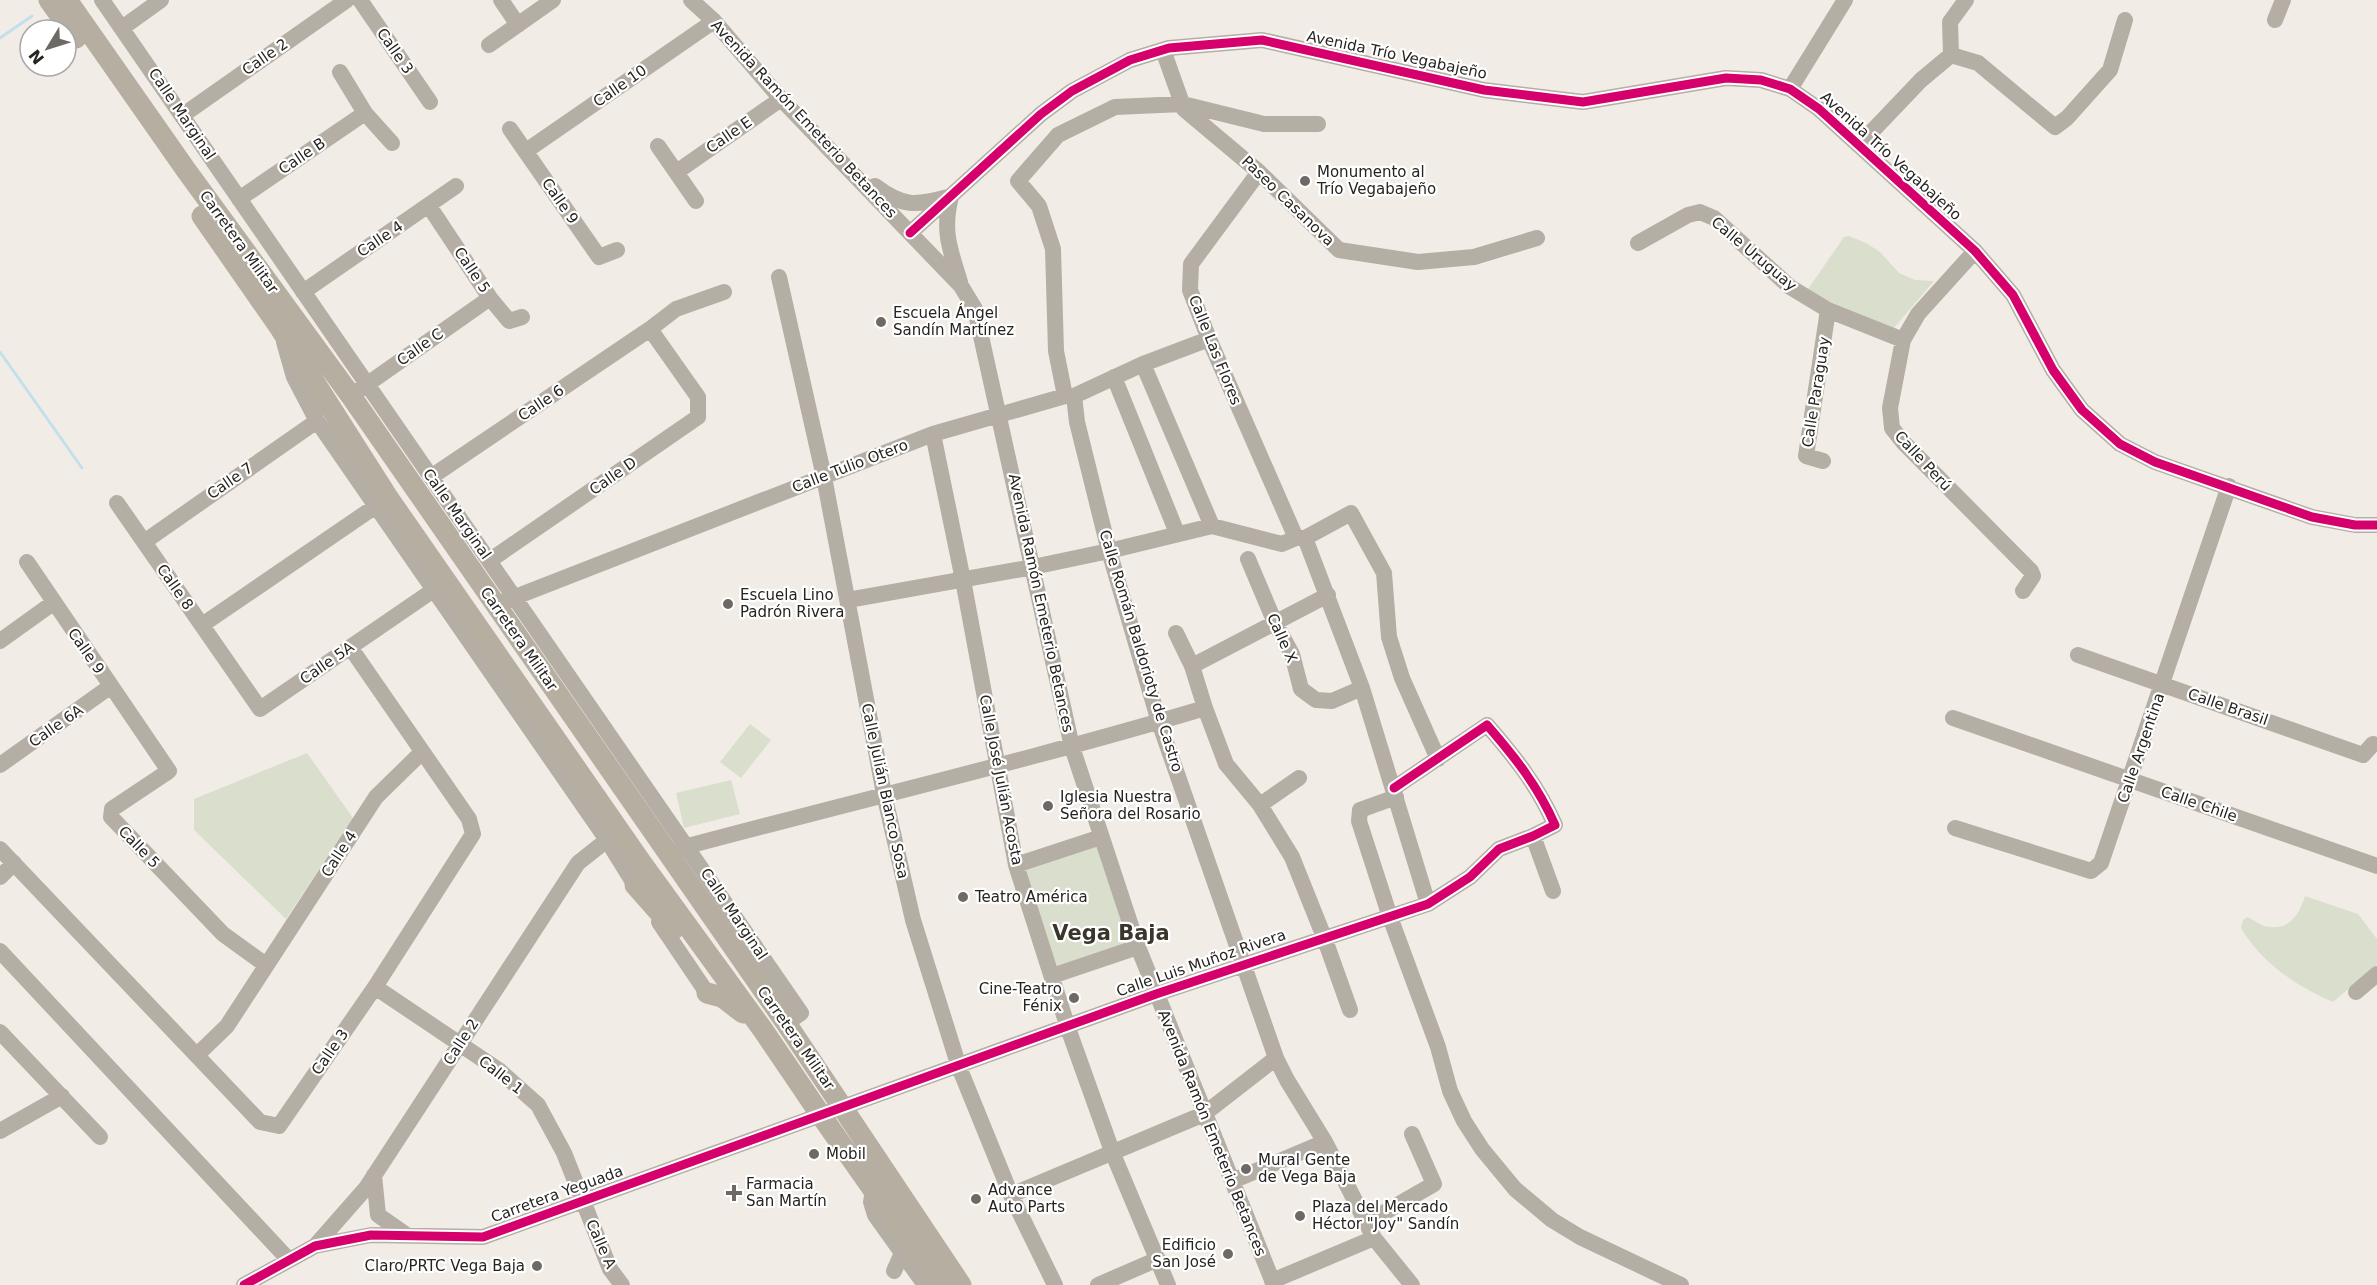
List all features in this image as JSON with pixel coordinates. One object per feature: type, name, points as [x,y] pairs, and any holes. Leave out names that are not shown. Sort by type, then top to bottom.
[{"type":"main road","name":"Carretera Militar","points":[[49,0],[280,328],[381,501],[570,757],[641,862],[764,1030],[940,1285]]},
{"type":"main road","name":"Carretera Militar","points":[[67,0],[186,170],[359,390],[679,852],[786,1023],[961,1285]]},
{"type":"main road","points":[[381,501],[410,509],[473,598],[505,602]]},
{"type":"main road","points":[[505,602],[493,615],[495,633],[569,738],[570,757]]},
{"type":"main road","points":[[635,885],[699,957],[714,962]]},
{"type":"main road","points":[[707,993],[722,997],[764,1030]]},
{"type":"street","name":"Calle Marginal","points":[[102,0],[303,292],[359,390],[431,477],[489,561],[505,602]]},
{"type":"street","points":[[123,28],[162,0]]},
{"type":"street","name":"Calle 2","points":[[183,115],[346,0]]},
{"type":"street","name":"Calle 3","points":[[360,0],[430,102]]},
{"type":"street","points":[[501,0],[518,25]]},
{"type":"street","points":[[489,45],[553,0]]},
{"type":"street","name":"Avenida Ramón Emeterio Betances","points":[[691,0],[714,21],[781,99],[962,286],[975,309],[1072,747],[1138,947],[1273,1283]]},
{"type":"street","points":[[1790,90],[1845,0]]},
{"type":"street","points":[[1951,55],[1950,22],[1966,0]]},
{"type":"street","points":[[2275,20],[2283,0]]},
{"type":"street","points":[[1951,55],[1978,63],[2055,127],[2067,118],[2110,70],[2125,20]]},
{"type":"street","name":"Calle 10","points":[[526,151],[714,21]]},
{"type":"street","name":"Avenida Trío Vegabajeño","points":[[910,233],[1041,114],[1072,91],[1130,60],[1169,48],[1262,40],[1484,90],[1582,102],[1726,78],[1761,80],[1790,90],[1819,109],[1975,251],[2013,295],[2053,370],[2082,410],[2120,444],[2155,462],[2313,517],[2355,525],[2377,525]]},
{"type":"street","name":"Paseo Casanova","points":[[1163,50],[1184,109],[1259,172],[1339,250],[1418,262],[1474,257],[1537,238]]},
{"type":"street","points":[[1859,145],[1921,80],[1951,55]]},
{"type":"street","points":[[340,72],[365,113],[392,143]]},
{"type":"street","name":"Calle E","points":[[678,171],[781,99]]},
{"type":"street","points":[[1183,104],[1264,123],[1318,124]]},
{"type":"street","name":"Calle Román Baldorioty de Castro","points":[[1183,104],[1115,107],[1058,135],[1018,181],[1039,206],[1053,249],[1056,351],[1077,422],[1109,551],[1159,722],[1276,1058],[1325,1142],[1370,1231],[1412,1285]]},
{"type":"street","name":"Calle B","points":[[239,199],[365,113]]},
{"type":"street","name":"Calle 9","points":[[510,129],[599,257],[616,250]]},
{"type":"street","points":[[658,146],[678,171],[696,201]]},
{"type":"street","points":[[841,161],[891,198],[910,205],[925,204],[952,196]]},
{"type":"street","name":"Calle Las Flores","points":[[1259,172],[1191,264],[1190,290],[1209,339],[1328,595],[1362,688],[1428,904]]},
{"type":"street","name":"Calle 4","points":[[303,292],[456,186]]},
{"type":"street","points":[[952,196],[946,216],[946,229],[962,286]]},
{"type":"street","name":"Calle 5","points":[[429,206],[490,298],[509,321],[522,317]]},
{"type":"street","name":"Calle Uruguay","points":[[1638,243],[1688,215],[1700,212],[1714,218],[1790,286],[1828,310],[1903,340]]},
{"type":"street","name":"Calle Perú","points":[[1975,251],[1918,314],[1903,340],[1890,408],[1892,428],[2031,571],[2033,576],[2023,591]]},
{"type":"street","name":"Calle Julián Blanco Sosa","points":[[779,277],[824,477],[884,794],[913,920],[959,1067],[1011,1195],[1055,1285]]},
{"type":"street","name":"Calle 6","points":[[431,477],[676,309],[724,292]]},
{"type":"street","name":"Calle C","points":[[359,390],[490,298]]},
{"type":"street","name":"Calle Paraguay","points":[[1823,461],[1806,456],[1828,310]]},
{"type":"street","points":[[280,328],[294,377],[317,421],[381,501],[435,589],[607,840],[707,993]]},
{"type":"street","name":"Calle D","points":[[489,561],[698,417],[698,396],[650,329]]},
{"type":"street","name":"Calle Tulio Otero","points":[[505,602],[933,434],[1070,396],[1143,364],[1209,339]]},
{"type":"street","points":[[1143,364],[1212,526]]},
{"type":"street","points":[[1114,377],[1177,533]]},
{"type":"street","name":"Calle 7","points":[[144,542],[317,421]]},
{"type":"street","name":"Calle José Julián Acosta","points":[[933,434],[963,580],[1016,865],[1067,1026],[1113,1154],[1168,1285]]},
{"type":"street","name":"Calle Argentina","points":[[1955,828],[2091,871],[2101,863],[2229,486]]},
{"type":"street","points":[[201,625],[381,501]]},
{"type":"street","name":"Calle 8","points":[[117,503],[233,670]]},
{"type":"street","points":[[848,600],[1033,567],[1212,526],[1282,544],[1300,538],[1351,513],[1384,573],[1389,637],[1402,678],[1438,759],[1395,793],[1360,810],[1359,820],[1390,917],[1438,1047],[1450,1091],[1464,1121],[1488,1157],[1515,1189],[1552,1220],[1580,1237],[1681,1285]]},
{"type":"street","name":"Calle X","points":[[1248,559],[1275,623],[1292,654],[1301,689],[1316,700],[1332,701],[1362,688]]},
{"type":"street","name":"Calle 9","points":[[27,562],[137,724]]},
{"type":"street","name":"Calle 5A","points":[[233,670],[261,709],[435,589]]},
{"type":"street","points":[[1192,666],[1328,595]]},
{"type":"street","points":[[0,641],[53,603]]},
{"type":"street","points":[[1176,633],[1192,666],[1226,764],[1260,805],[1292,857],[1350,1010]]},
{"type":"street","name":"Calle 3","points":[[0,849],[260,1122],[279,1126],[375,987],[473,834],[470,819],[350,647]]},
{"type":"street","name":"Calle Brasil","points":[[2078,655],[2363,755],[2373,744]]},
{"type":"street","name":"Calle 6A","points":[[0,765],[111,686]]},
{"type":"street","points":[[679,852],[884,794],[999,767],[1205,708]]},
{"type":"street","name":"Calle Chile","points":[[1953,718],[2131,778],[2377,866]]},
{"type":"street","name":"Calle 5","points":[[137,724],[168,771],[112,808],[111,817],[223,934],[266,965]]},
{"type":"street","name":"Calle Luis Muñoz Rivera","points":[[843,1107],[1156,994],[1428,904],[1470,877],[1499,849],[1555,825],[1536,786],[1521,764],[1487,724],[1438,759]]},
{"type":"street","name":"Calle 4","points":[[197,1055],[226,1026],[376,797],[422,752]]},
{"type":"street","points":[[1260,805],[1299,778]]},
{"type":"street","points":[[1533,836],[1553,891]]},
{"type":"street","points":[[1016,865],[1101,837]]},
{"type":"street","name":"Calle 2","points":[[315,1246],[366,1188],[578,863],[607,840]]},
{"type":"street","points":[[0,877],[14,863]]},
{"type":"street","points":[[1052,976],[1138,947]]},
{"type":"street","points":[[0,951],[289,1260]]},
{"type":"street","points":[[2356,992],[2376,976]]},
{"type":"street","name":"Calle 1","points":[[375,987],[500,1071],[538,1105],[564,1153],[582,1201]]},
{"type":"street","points":[[0,1032],[100,1137]]},
{"type":"street","points":[[1011,1195],[1204,1114],[1276,1058]]},
{"type":"street","points":[[0,1131],[62,1096]]},
{"type":"street","name":"Carretera Yeguada","points":[[244,1285],[315,1246],[371,1235],[483,1237],[843,1107]]},
{"type":"street","points":[[1273,1283],[1370,1231],[1434,1184],[1412,1134]]},
{"type":"street","points":[[1232,1181],[1325,1142]]},
{"type":"street","points":[[374,1175],[378,1215],[408,1236]]},
{"type":"street","points":[[873,1190],[872,1202],[875,1215],[925,1285]]},
{"type":"street","name":"Calle A","points":[[582,1201],[610,1269],[622,1285]]},
{"type":"street","points":[[894,1270],[902,1253]]},
{"type":"street","points":[[1098,1285],[1158,1259]]},
{"type":"green space","points":[[1849,236],[1880,252],[1899,273],[1915,280],[1934,281],[1894,328],[1828,301],[1808,289],[1844,237]]},
{"type":"green space","points":[[750,724],[771,740],[741,778],[720,762]]},
{"type":"green space","points":[[307,753],[353,818],[286,919],[194,830],[194,799]]},
{"type":"green space","points":[[731,780],[740,814],[684,828],[676,793]]},
{"type":"green space","points":[[1101,840],[1134,945],[1056,970],[1022,865]]},
{"type":"green space","points":[[2305,896],[2358,914],[2377,939],[2377,965],[2333,1002],[2306,989],[2281,972],[2259,952],[2241,928],[2243,920],[2247,917],[2264,926],[2280,927],[2286,924],[2296,916]]},
{"type":"waterway","points":[[0,38],[32,16]]},
{"type":"waterway","points":[[0,352],[82,468]]},
{"type":"cycle path","points":[[910,233],[1041,114],[1072,91],[1130,60],[1169,48],[1262,40],[1484,90],[1583,102],[1726,78],[1761,80],[1790,89],[1819,109],[1975,251],[2013,295],[2053,370],[2082,410],[2120,444],[2155,462],[2312,517],[2355,525],[2377,525]]},
{"type":"cycle path","points":[[244,1285],[315,1246],[371,1235],[483,1237],[1156,994],[1428,904],[1470,877],[1499,849],[1555,825],[1525,772],[1487,725],[1394,788]]},
{"type":"place","name":"Monumento al Trío Vegabajeño","points":[[1305,181]]},
{"type":"place","name":"Escuela Ángel Sandín Martínez","points":[[881,322]]},
{"type":"place","name":"Escuela Lino Padrón Rivera","points":[[728,604]]},
{"type":"place","name":"Iglesia Nuestra Señora del Rosario","points":[[1048,806]]},
{"type":"place","name":"Teatro América","points":[[963,897]]},
{"type":"place","name":"Cine-Teatro Fénix","points":[[1074,998]]},
{"type":"place","name":"Mobil","points":[[814,1154]]},
{"type":"place","name":"Mural Gente de Vega Baja","points":[[1246,1169]]},
{"type":"place","name":"Farmacia San Martín","points":[[734,1193]]},
{"type":"place","name":"Advance Auto Parts","points":[[976,1199]]},
{"type":"place","name":"Plaza del Mercado Héctor \"Joy\" Sandín","points":[[1300,1216]]},
{"type":"place","name":"Edificio San José","points":[[1228,1254]]},
{"type":"place","name":"Claro/PRTC Vega Baja","points":[[537,1266]]},
{"type":"district","name":"Vega Baja","points":[[1111,933]]}]
